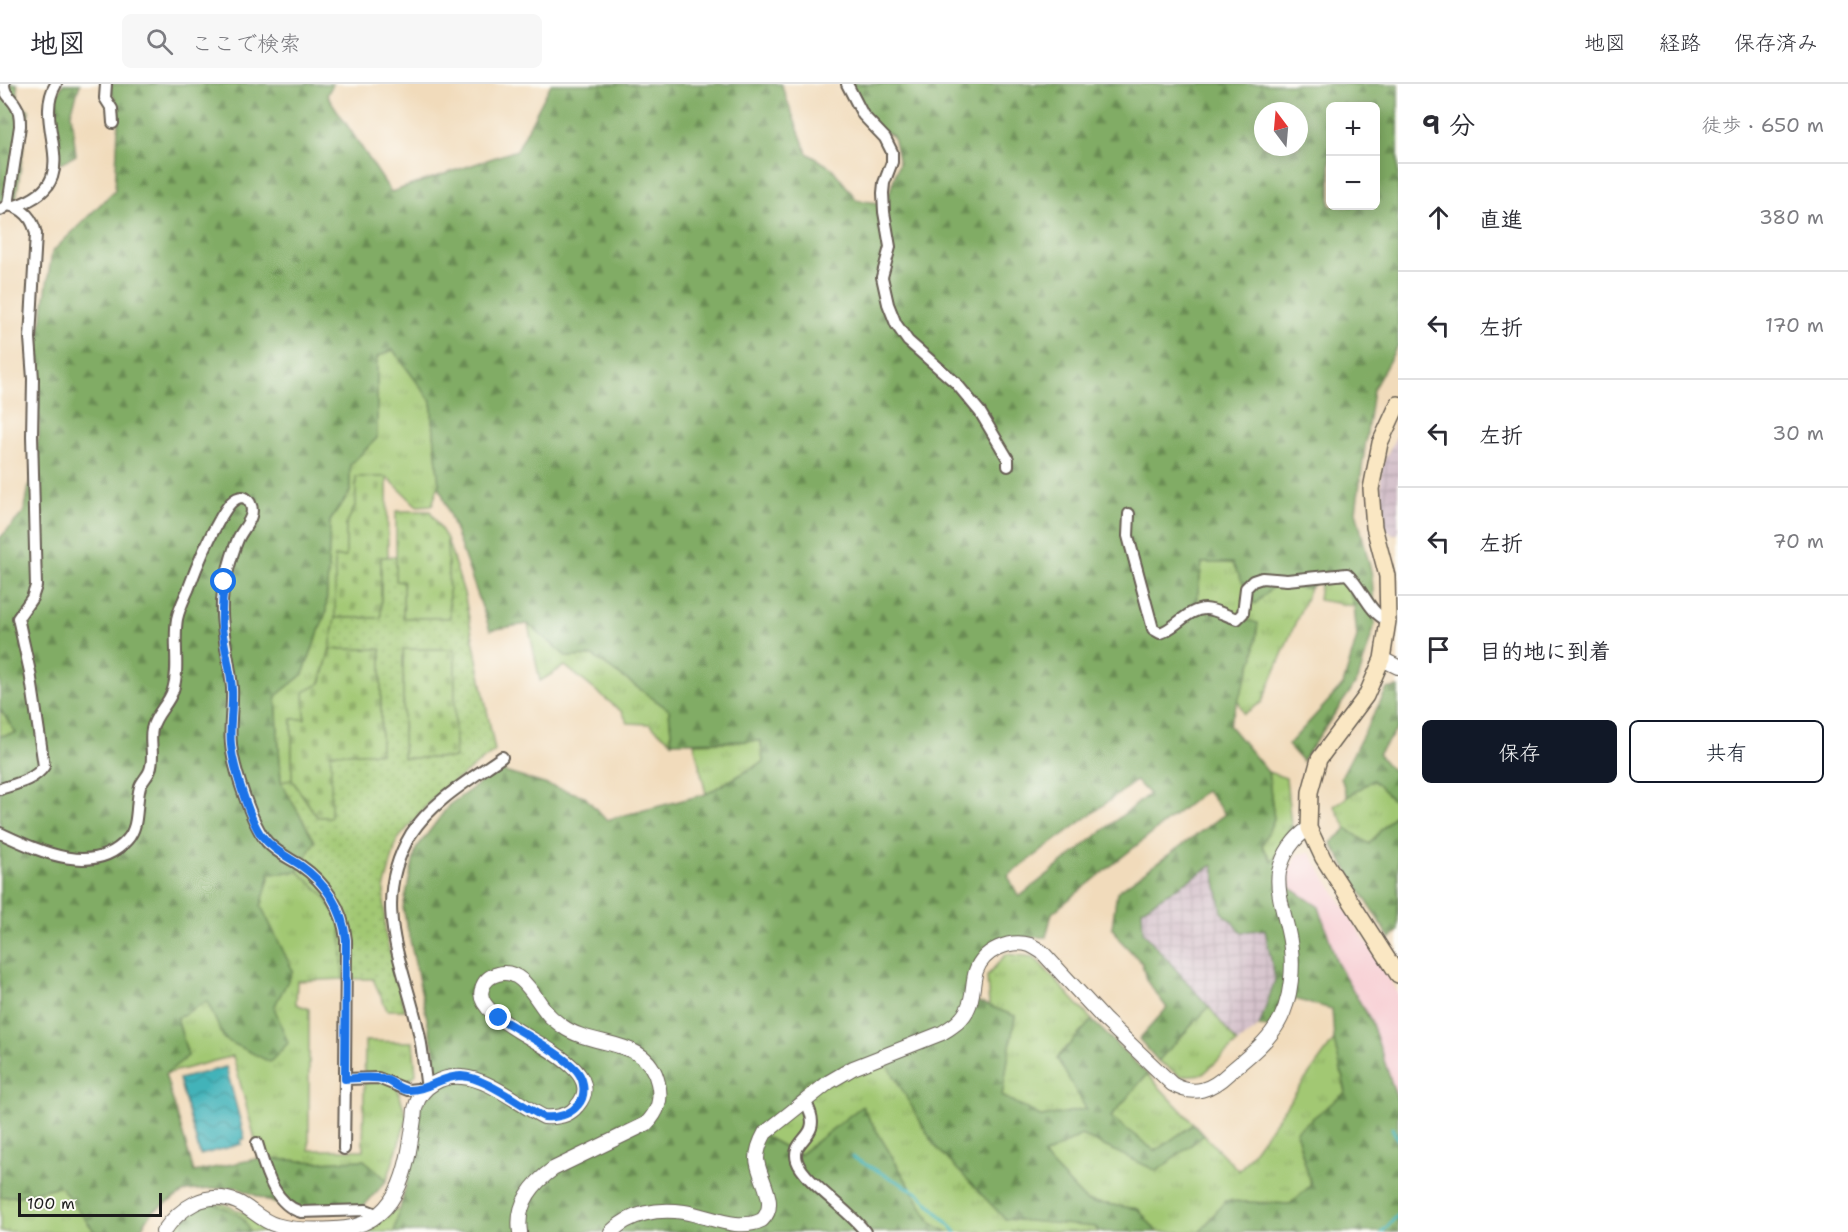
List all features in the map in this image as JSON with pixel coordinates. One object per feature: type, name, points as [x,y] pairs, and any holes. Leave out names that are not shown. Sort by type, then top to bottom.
[{"type":"main road","points":[[1398,404],[1380,443],[1371,489],[1374,527],[1387,576],[1388,621],[1382,658],[1366,696],[1319,759],[1310,792],[1309,828],[1323,858],[1398,975]]},
{"type":"street","points":[[4,84],[7,96],[16,105],[20,116],[8,207]]},
{"type":"street","points":[[8,207],[28,202],[50,184],[53,173],[53,147],[49,99],[56,84]]},
{"type":"street","points":[[106,84],[105,98],[112,109],[112,123]]},
{"type":"street","points":[[846,84],[862,115],[885,138],[892,152],[892,162],[884,183],[884,212],[890,247],[882,277],[888,304],[896,324],[908,341],[956,383],[980,412],[1008,459],[1008,466]]},
{"type":"street","points":[[0,789],[30,778],[44,766],[30,672],[18,618],[32,598],[36,586],[32,435],[33,379],[30,338],[36,234],[34,223],[29,216],[8,207]]},
{"type":"street","points":[[0,833],[53,856],[73,859],[106,855],[129,839],[134,827],[141,783],[150,769],[151,732],[155,720],[173,692],[176,676],[177,618],[203,549],[222,515],[231,502],[244,497],[249,500],[252,506],[251,518],[238,539],[224,582],[221,608],[232,692],[230,743],[234,762],[260,832],[269,844],[300,865],[323,886],[339,909],[345,923],[344,1149]]},
{"type":"street","points":[[1129,514],[1128,536],[1153,629],[1160,633],[1169,630],[1194,611],[1206,609],[1237,619],[1243,613],[1246,588],[1253,581],[1262,578],[1287,580],[1347,574],[1377,616],[1388,621]]},
{"type":"street","points":[[1382,658],[1398,667]]},
{"type":"street","points":[[427,1088],[419,1034],[391,922],[393,884],[397,866],[412,834],[429,813],[502,757]]},
{"type":"street","points":[[611,1232],[618,1225],[640,1214],[661,1210],[685,1212],[731,1228],[742,1229],[754,1226],[764,1218],[768,1208],[768,1194],[757,1161],[759,1144],[765,1133],[829,1082],[853,1068],[942,1033],[955,1024],[969,1006],[976,970],[982,960],[1002,946],[1016,943],[1031,946],[1042,952],[1104,1019],[1172,1084],[1183,1090],[1195,1091],[1207,1088],[1225,1077],[1259,1047],[1276,1027],[1288,996],[1292,964],[1290,937],[1280,892],[1279,873],[1286,853],[1299,834],[1309,828]]},
{"type":"street","points":[[163,1232],[182,1210],[201,1201],[219,1198],[236,1202],[274,1225],[287,1228],[338,1230],[361,1225],[379,1215],[398,1191],[404,1174],[416,1105],[427,1088],[436,1081],[461,1076],[477,1080],[544,1117],[555,1118],[574,1110],[584,1093],[577,1071],[499,1018],[486,1007],[482,1000],[481,989],[485,982],[490,977],[508,972],[527,985],[549,1016],[564,1028],[644,1056],[652,1066],[660,1090],[659,1105],[646,1124],[630,1134],[553,1169],[540,1179],[528,1192],[519,1224],[520,1232]]},
{"type":"street","points":[[345,1079],[378,1078],[408,1090],[427,1088]]},
{"type":"street","points":[[805,1101],[811,1112],[811,1128],[796,1148],[797,1160],[806,1174],[865,1232]]},
{"type":"street","points":[[257,1143],[266,1174],[283,1202],[293,1209],[302,1212],[366,1210],[379,1215]]},
{"type":"shaded area","points":[[1398,433],[1398,534],[1392,534],[1380,525],[1381,466]]},
{"type":"shaded area","points":[[1310,853],[1398,993],[1398,1102],[1371,1021],[1337,963],[1319,907],[1291,888],[1287,874],[1298,854]]},
{"type":"shaded area","points":[[1214,864],[1265,929],[1275,980],[1259,1027],[1237,1043],[1143,932],[1142,909]]},
{"type":"green space","points":[[0,84],[17,84],[19,104],[29,110],[16,199],[0,202]]},
{"type":"green space","points":[[63,84],[80,84],[71,113],[76,155],[60,164],[55,98]]},
{"type":"green space","points":[[112,84],[333,84],[327,95],[391,192],[517,150],[551,84],[781,84],[807,153],[832,168],[857,200],[886,204],[899,163],[893,136],[867,123],[848,84],[1398,84],[1398,345],[1373,390],[1356,511],[1372,575],[1375,624],[1358,680],[1302,761],[1288,745],[1343,685],[1357,637],[1354,606],[1345,575],[1321,577],[1310,588],[1274,586],[1255,604],[1232,563],[1202,563],[1196,606],[1258,623],[1254,656],[1229,725],[1268,772],[1274,819],[1262,846],[1272,862],[1291,825],[1298,832],[1284,861],[1291,888],[1319,907],[1337,963],[1371,1021],[1398,1102],[1398,1232],[1200,1232],[1225,1201],[1290,1204],[1311,1185],[1296,1131],[1346,1092],[1334,1040],[1332,1009],[1295,999],[1273,1027],[1259,1027],[1275,980],[1265,929],[1242,932],[1222,912],[1213,865],[1142,909],[1143,932],[1209,1007],[1158,1061],[1139,1039],[1167,1008],[1146,980],[1142,963],[1119,939],[1112,927],[1117,892],[1225,814],[1206,790],[1052,913],[1046,937],[999,938],[966,997],[1015,1016],[1002,1096],[1042,1117],[1086,1109],[1057,1058],[1092,1020],[1147,1074],[1111,1117],[1155,1151],[1194,1124],[1204,1135],[1157,1171],[1081,1135],[1043,1156],[1086,1201],[1138,1209],[1157,1232],[1099,1232],[1095,1227],[1005,1219],[934,1145],[885,1060],[807,1080],[764,1136],[799,1155],[862,1106],[932,1224],[948,1232],[394,1232],[418,1138],[420,1108],[424,1100],[437,1089],[434,1051],[403,908],[416,849],[449,805],[498,770],[584,796],[606,820],[706,794],[763,762],[761,741],[672,742],[669,710],[593,656],[567,657],[528,624],[490,630],[439,485],[431,401],[393,350],[377,357],[377,438],[350,465],[350,492],[330,521],[326,612],[303,674],[276,696],[281,782],[315,842],[298,871],[270,874],[261,906],[293,971],[274,1007],[288,1043],[270,1062],[224,1039],[207,1001],[177,1018],[188,1056],[165,1074],[194,1172],[260,1158],[317,1162],[364,1160],[387,1180],[361,1209],[300,1214],[236,1187],[186,1191],[152,1212],[139,1232],[95,1232],[60,1186],[19,1196],[0,1197],[0,736],[16,733],[0,709],[0,538],[24,512],[39,436],[39,336],[52,252],[115,190],[119,108],[110,89]],"holes":[[[1136,781],[1149,794],[1019,897],[1008,876]]]},
{"type":"green space","points":[[393,349],[431,401],[439,485],[432,505],[417,506],[387,477],[356,477],[356,504],[346,525],[346,557],[335,557],[336,611],[331,645],[320,683],[305,719],[292,719],[292,780],[281,782],[276,696],[303,674],[326,612],[330,521],[350,492],[350,465],[377,438],[377,357]]},
{"type":"green space","points":[[356,477],[387,477],[388,557],[381,557],[381,618],[335,618],[335,557],[346,557],[346,525],[356,504]]},
{"type":"green space","points":[[396,511],[430,511],[447,539],[450,618],[403,618],[403,582],[396,582]]},
{"type":"green space","points":[[447,539],[464,593],[495,751],[436,795],[397,840],[384,889],[385,933],[405,1010],[387,1010],[373,979],[343,979],[341,925],[324,895],[298,871],[315,841],[281,782],[292,780],[317,817],[331,817],[331,753],[381,753],[381,649],[330,649],[335,618],[381,618],[381,557],[396,557],[396,581],[403,582],[403,618],[450,618]],"holes":[[[403,649],[455,649],[455,758],[403,758]]]},
{"type":"green space","points":[[1202,563],[1231,563],[1274,586],[1310,588],[1262,702],[1244,714],[1238,700],[1254,656],[1196,606]]},
{"type":"green space","points":[[1345,575],[1354,606],[1318,600],[1321,577]]},
{"type":"green space","points":[[528,624],[567,657],[593,656],[669,710],[672,742],[649,724],[628,723],[622,712],[565,666],[540,681]]},
{"type":"green space","points":[[330,649],[381,649],[381,753],[331,817],[317,817],[292,780],[292,719],[305,719],[304,692],[321,683]]},
{"type":"green space","points":[[403,649],[455,649],[455,758],[403,758]]},
{"type":"green space","points":[[1398,687],[1398,728],[1378,754],[1398,777],[1398,805],[1373,780],[1347,797],[1341,777],[1387,689]]},
{"type":"green space","points":[[0,709],[16,733],[0,736]]},
{"type":"green space","points":[[761,741],[763,762],[706,794],[694,743]]},
{"type":"green space","points":[[1268,772],[1286,778],[1291,825],[1273,862],[1262,846],[1274,819]]},
{"type":"green space","points":[[1373,780],[1398,805],[1398,811],[1369,844],[1347,829],[1334,806]]},
{"type":"green space","points":[[1398,811],[1398,931],[1390,939],[1331,843],[1347,829],[1369,844]]},
{"type":"green space","points":[[298,871],[324,895],[341,925],[343,979],[297,981],[296,1004],[309,1009],[309,1150],[363,1150],[365,1041],[413,1042],[416,1074],[398,1090],[407,1118],[387,1180],[364,1160],[317,1162],[260,1158],[233,1056],[165,1074],[188,1056],[177,1018],[207,1001],[274,1007],[293,971],[261,906],[270,874]]},
{"type":"green space","points":[[1006,954],[1034,957],[1092,1020],[1057,1058],[1087,1109],[1042,1117],[1002,1096],[1015,1016],[989,1006],[987,976]]},
{"type":"green space","points":[[1209,1007],[1237,1043],[1203,1074],[1181,1076],[1158,1061]]},
{"type":"green space","points":[[1334,1040],[1346,1093],[1296,1131],[1311,1185],[1290,1204],[1225,1201],[1200,1232],[1157,1232],[1138,1209],[1086,1201],[1043,1156],[1081,1135],[1157,1171],[1204,1135],[1239,1171]]},
{"type":"green space","points":[[885,1060],[934,1145],[1095,1227],[1099,1232],[948,1232],[932,1224],[862,1106],[799,1155],[764,1136],[807,1080]]},
{"type":"green space","points":[[1147,1074],[1194,1124],[1155,1151],[1110,1117]]},
{"type":"green space","points":[[60,1186],[95,1232],[0,1232],[0,1197],[19,1196]]},
{"type":"green space","points":[[208,1202],[228,1209],[239,1216],[250,1232],[182,1232],[185,1217]]},
{"type":"green space","points":[[207,1203],[224,1204],[286,1232],[170,1232],[180,1219]]},
{"type":"green space","points":[[394,1210],[405,1211],[410,1232],[357,1232],[377,1224]]},
{"type":"water","points":[[226,1067],[245,1139],[241,1140],[242,1144],[200,1155],[179,1079]]},
{"type":"waterway","points":[[1392,1128],[1398,1140]]},
{"type":"waterway","points":[[852,1157],[920,1194],[956,1232]]},
{"type":"waterway","points":[[1382,1232],[1398,1215]]},
{"type":"route","points":[[224,582],[221,608],[232,692],[230,743],[234,762],[254,820],[269,844],[300,865],[323,886],[339,909],[345,923],[345,1079],[378,1078],[408,1090],[427,1088],[436,1081],[461,1076],[477,1080],[544,1117],[555,1118],[574,1110],[584,1093],[577,1071],[499,1018]]}]
